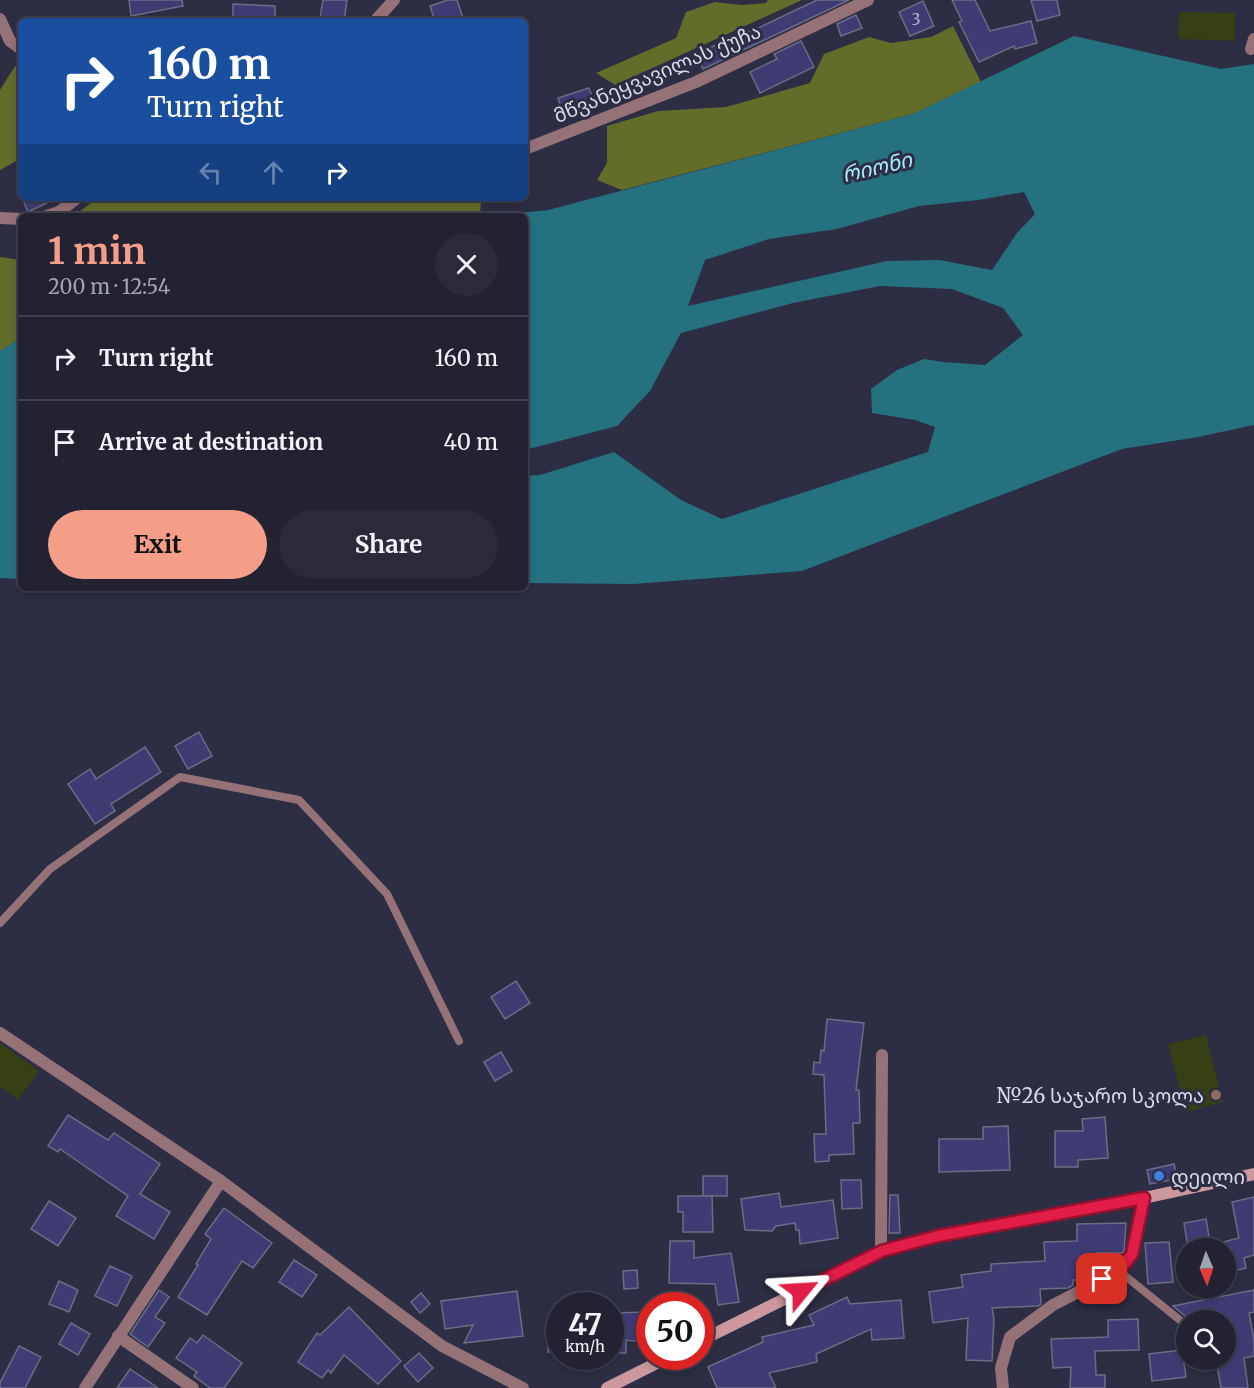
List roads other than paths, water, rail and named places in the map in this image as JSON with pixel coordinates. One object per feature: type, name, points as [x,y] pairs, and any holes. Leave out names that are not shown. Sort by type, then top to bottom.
[{"type":"main road","points":[[714,1334],[882,1251],[938,1236],[1144,1198],[1254,1174]]},
{"type":"main road","points":[[607,1388],[643,1370]]},
{"type":"street","points":[[378,18],[394,0]]},
{"type":"street","name":"მწვანეყვავილას ქუჩა","points":[[528,147],[696,82],[868,0]]},
{"type":"street","points":[[0,19],[10,41],[18,48]]},
{"type":"street","points":[[56,213],[73,201]]},
{"type":"street","points":[[0,218],[18,219]]},
{"type":"street","points":[[0,1033],[221,1181],[442,1346],[523,1388]]},
{"type":"street","points":[[882,1055],[882,1251]]},
{"type":"street","points":[[85,1388],[221,1181]]},
{"type":"street","points":[[1003,1388],[1001,1368],[1010,1337],[1053,1305],[1119,1271],[1132,1254],[1144,1198]]},
{"type":"street","points":[[118,1336],[193,1388]]},
{"type":"lane","points":[[0,923],[50,869],[180,777],[299,800],[387,894],[459,1041]]},
{"type":"lane","points":[[1119,1271],[1176,1317]]},
{"type":"water","name":"რიონი","points":[[1074,36],[1221,69],[1254,64],[1254,425],[1122,449],[802,571],[634,584],[528,583],[528,476],[540,475],[614,452],[681,500],[722,519],[928,452],[935,427],[915,420],[872,413],[871,389],[897,370],[924,359],[985,365],[1023,335],[1003,308],[952,289],[880,286],[793,303],[681,333],[650,391],[617,426],[528,449],[528,213],[518,213],[548,210],[913,114]],"holes":[[[1024,192],[1035,214],[1017,233],[992,270],[939,260],[887,261],[688,306],[705,260],[769,239],[837,229],[919,206],[978,200]]]},
{"type":"water","points":[[18,340],[18,579],[0,578],[0,351]]},
{"type":"place","name":"№26 საჯარო სკოლა","points":[[1216,1095]]},
{"type":"place","name":"დეილი","points":[[1159,1176]]}]
